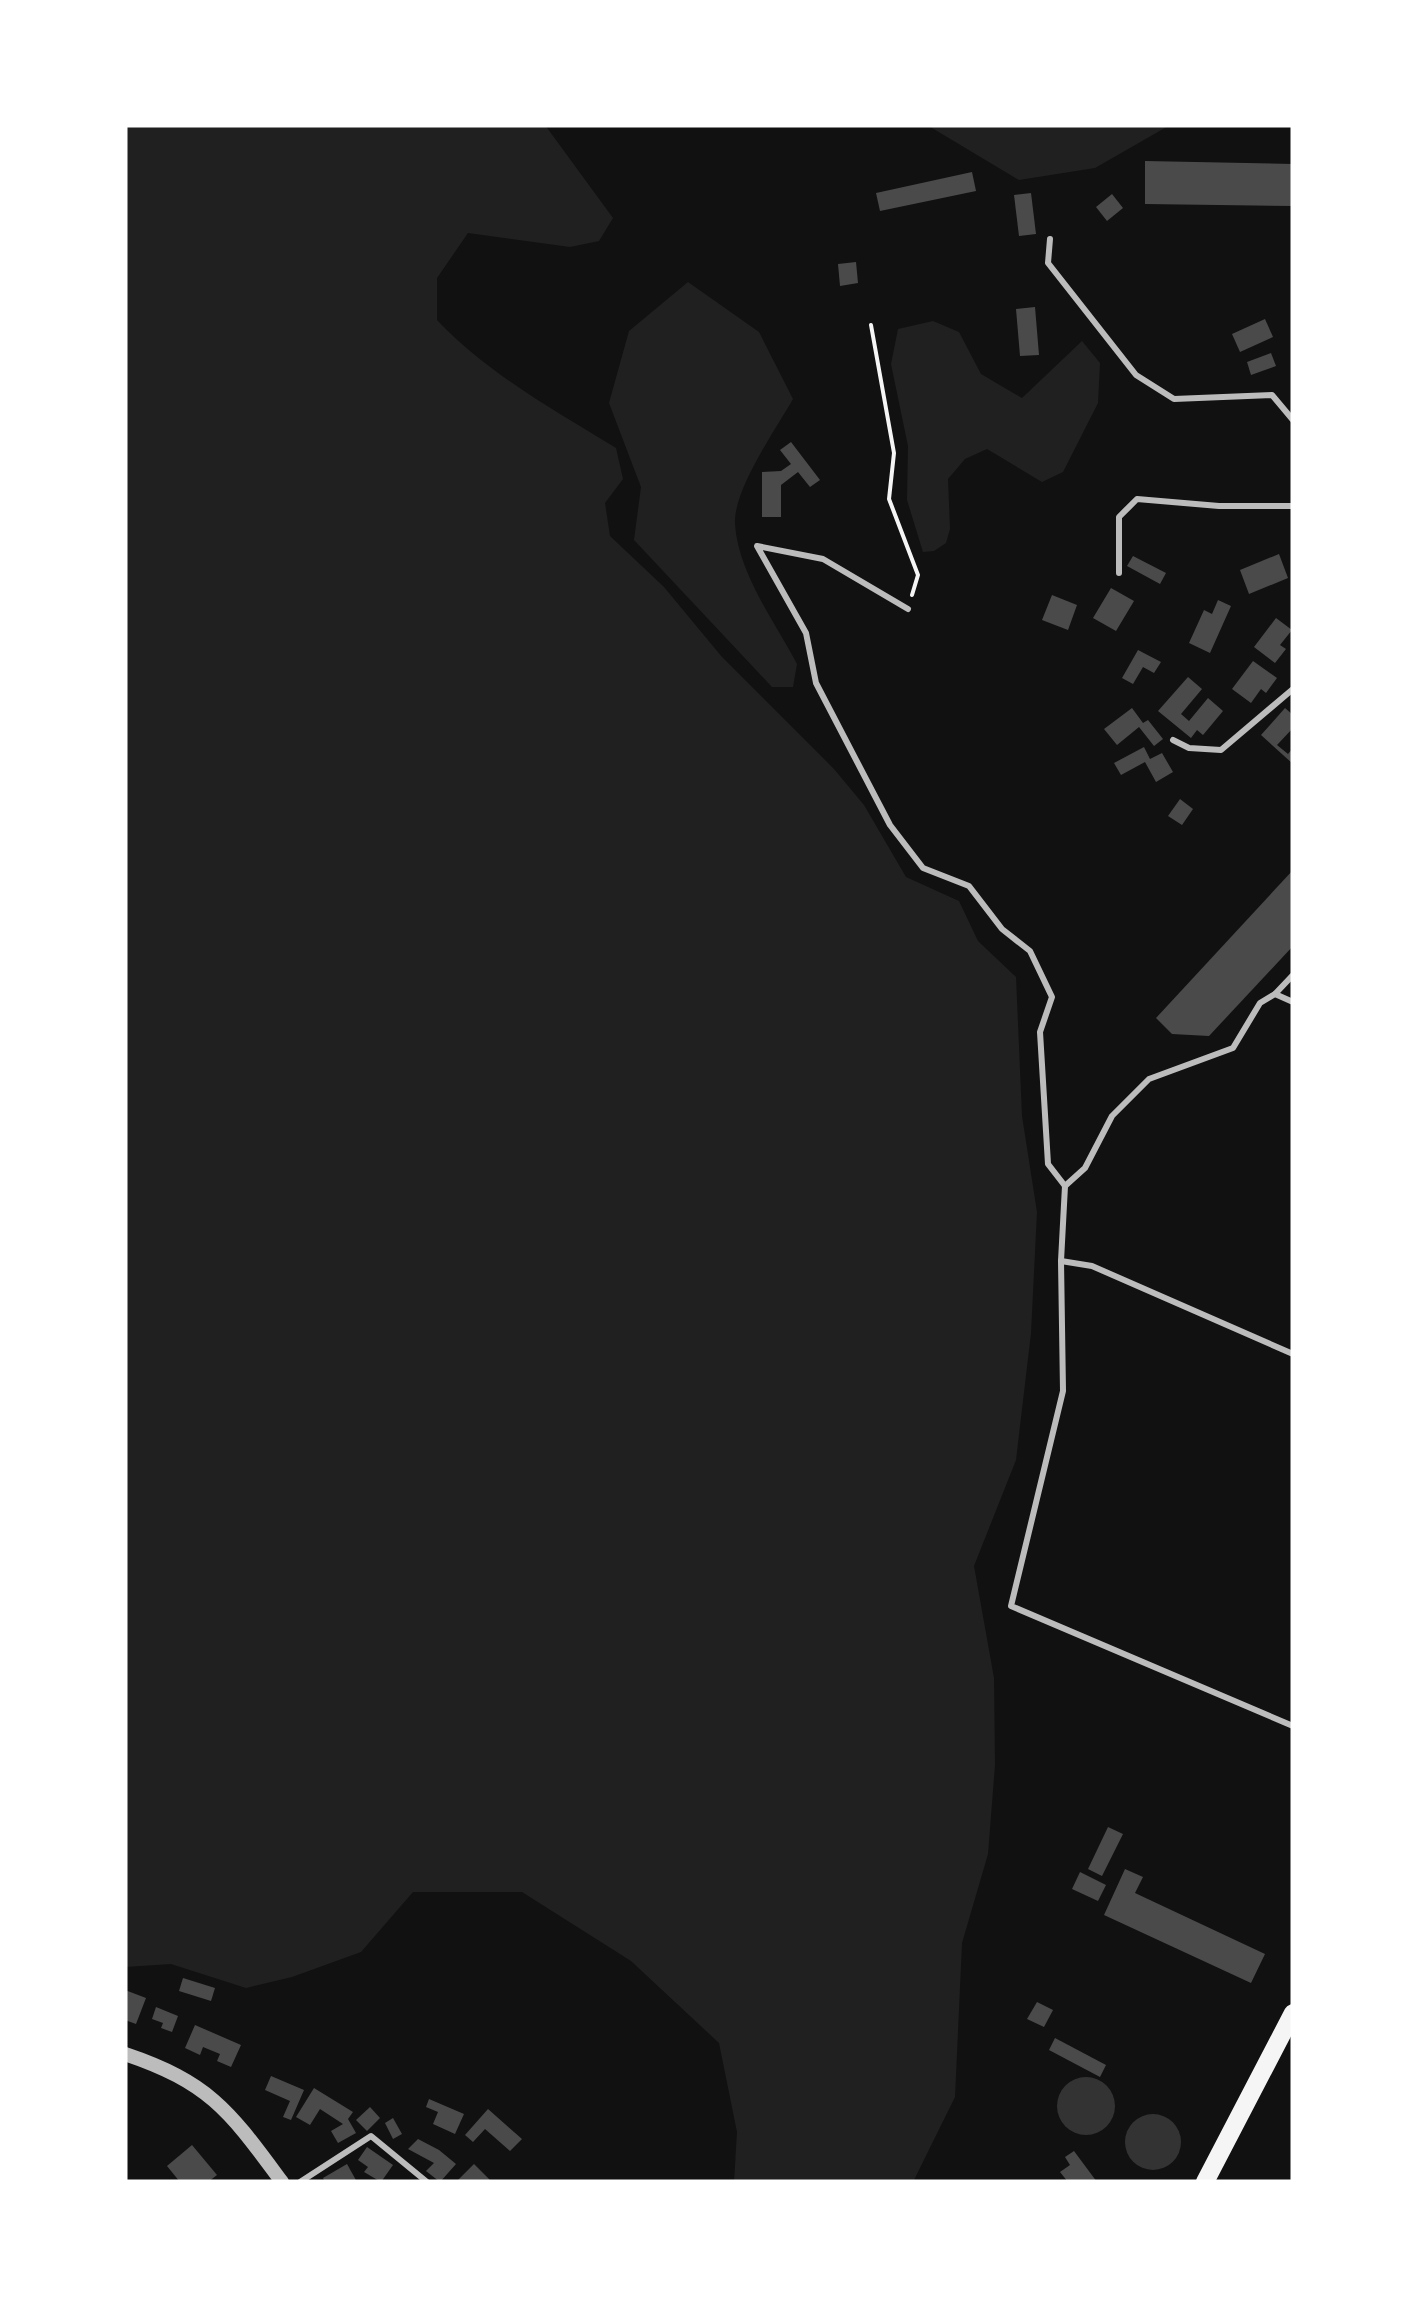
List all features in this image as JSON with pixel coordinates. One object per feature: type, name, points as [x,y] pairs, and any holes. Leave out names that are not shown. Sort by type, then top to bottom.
[{"type":"main road","points":[[1205,2182],[1293,2013]]},
{"type":"street","points":[[125,2054],[171,2071],[209,2093],[233,2116],[282,2182]]},
{"type":"lane","points":[[1050,239],[1048,263],[1136,375],[1174,399],[1272,395],[1293,420]]},
{"type":"lane","points":[[1119,573],[1119,516],[1137,500],[1293,506]]},
{"type":"lane","points":[[908,609],[822,559],[757,546],[806,633],[816,683],[890,825],[923,868],[969,886],[1002,929],[1030,950],[1052,996],[1040,1032],[1048,1164],[1066,1186],[1063,1391],[1011,1606],[1293,1726]]},
{"type":"lane","points":[[1172,740],[1189,748],[1221,750],[1293,689]]},
{"type":"lane","points":[[1066,1186],[1085,1168],[1112,1116],[1149,1079],[1233,1048],[1260,1004],[1293,975]]},
{"type":"lane","points":[[1275,994],[1293,1002]]},
{"type":"lane","points":[[1062,1261],[1092,1266],[1293,1354]]},
{"type":"lane","points":[[300,2182],[371,2136],[427,2182]]},
{"type":"path","points":[[871,325],[894,454],[889,500],[918,575],[908,609]]},
{"type":"shaded area","points":[[125,125],[545,125],[613,218],[599,241],[570,247],[468,233],[437,278],[437,320],[499,374],[616,448],[623,479],[605,503],[610,536],[664,587],[722,657],[834,769],[864,805],[906,877],[959,901],[978,941],[1016,977],[1022,1116],[1037,1212],[1031,1333],[1016,1460],[974,1566],[994,1678],[995,1765],[988,1854],[962,1943],[955,2097],[913,2182],[734,2182],[737,2132],[719,2043],[631,1961],[522,1892],[413,1892],[361,1952],[292,1977],[246,1988],[171,1964],[125,1967]]},
{"type":"shaded area","points":[[927,125],[1170,125],[1095,168],[1019,180]]},
{"type":"shaded area","points":[[688,282],[759,332],[793,399],[748,477],[735,524],[750,579],[797,664],[793,687],[772,687],[634,540],[641,487],[609,403],[629,331]]},
{"type":"shaded area","points":[[933,321],[959,332],[981,374],[1022,398],[1082,341],[1100,363],[1098,403],[1063,472],[1042,482],[987,449],[965,459],[948,479],[950,529],[946,543],[934,551],[923,552],[907,500],[908,446],[891,364],[898,329]]},
{"type":"shaded area","points":[[1086,2077],[1106,2086],[1115,2106],[1106,2126],[1086,2135],[1066,2126],[1057,2106],[1066,2086]]},
{"type":"shaded area","points":[[1153,2114],[1173,2122],[1181,2142],[1173,2162],[1153,2170],[1133,2162],[1125,2142],[1133,2122]]},
{"type":"building","points":[[1145,161],[1293,164],[1293,206],[1145,204]]},
{"type":"building","points":[[972,172],[976,191],[880,211],[876,193]]},
{"type":"building","points":[[1031,193],[1036,234],[1019,236],[1014,195]]},
{"type":"building","points":[[1112,194],[1123,208],[1107,221],[1096,207]]},
{"type":"building","points":[[856,262],[858,283],[840,286],[838,264]]},
{"type":"building","points":[[1035,307],[1039,355],[1020,356],[1016,309]]},
{"type":"building","points":[[1265,319],[1273,337],[1240,352],[1232,334]]},
{"type":"building","points":[[1271,353],[1276,366],[1251,375],[1247,362]]},
{"type":"building","points":[[791,442],[820,480],[810,487],[798,472],[781,485],[781,517],[762,517],[762,472],[781,471],[791,464],[780,450]]},
{"type":"building","points":[[1279,554],[1288,578],[1249,594],[1240,570]]},
{"type":"building","points":[[1133,556],[1166,573],[1160,584],[1127,566]]},
{"type":"building","points":[[1111,588],[1134,601],[1116,631],[1093,618]]},
{"type":"building","points":[[1052,595],[1077,605],[1068,630],[1042,620]]},
{"type":"building","points":[[1218,600],[1231,606],[1210,653],[1189,643],[1204,610],[1212,614]]},
{"type":"building","points":[[1276,618],[1292,630],[1280,645],[1286,649],[1275,663],[1254,647]]},
{"type":"building","points":[[1138,650],[1161,662],[1154,673],[1143,667],[1133,684],[1122,678]]},
{"type":"building","points":[[1253,661],[1277,678],[1266,693],[1261,689],[1251,703],[1232,689]]},
{"type":"building","points":[[1188,677],[1202,689],[1181,714],[1189,721],[1208,698],[1223,711],[1203,735],[1197,730],[1191,738],[1158,711]]},
{"type":"building","points":[[1132,708],[1163,739],[1154,746],[1139,727],[1117,745],[1104,729]]},
{"type":"building","points":[[1285,708],[1293,715],[1293,728],[1277,745],[1288,754],[1293,748],[1293,764],[1261,735]]},
{"type":"building","points":[[1144,747],[1150,759],[1162,753],[1173,772],[1156,782],[1145,762],[1121,775],[1114,763]]},
{"type":"building","points":[[1180,799],[1193,809],[1182,825],[1168,816]]},
{"type":"building","points":[[1293,870],[1293,946],[1209,1036],[1172,1034],[1156,1018]]},
{"type":"building","points":[[1108,1827],[1123,1834],[1102,1876],[1088,1869]]},
{"type":"building","points":[[1125,1869],[1143,1877],[1135,1893],[1265,1954],[1251,1983],[1104,1915]]},
{"type":"building","points":[[1080,1872],[1106,1885],[1098,1901],[1072,1889]]},
{"type":"building","points":[[183,1978],[215,1988],[211,2001],[179,1991]]},
{"type":"building","points":[[125,1990],[146,1998],[136,2024],[125,2020]]},
{"type":"building","points":[[1037,2002],[1053,2010],[1044,2027],[1027,2019]]},
{"type":"building","points":[[156,2007],[178,2016],[172,2032],[152,2019]]},
{"type":"building","points":[[195,2025],[241,2045],[231,2067],[217,2061],[220,2054],[203,2047],[200,2055],[185,2048]]},
{"type":"building","points":[[1055,2038],[1106,2065],[1100,2077],[1049,2050]]},
{"type":"building","points":[[271,2076],[304,2090],[291,2120],[283,2117],[290,2101],[265,2090]]},
{"type":"building","points":[[314,2088],[353,2112],[348,2119],[356,2133],[338,2143],[331,2131],[343,2124],[320,2109],[310,2125],[296,2117]]},
{"type":"building","points":[[429,2099],[464,2114],[455,2134],[433,2124],[438,2112],[426,2107]]},
{"type":"building","points":[[370,2107],[380,2118],[367,2131],[356,2120]]},
{"type":"building","points":[[488,2109],[522,2139],[510,2151],[485,2129],[473,2142],[465,2135]]},
{"type":"building","points":[[393,2118],[402,2134],[393,2139],[385,2123]]},
{"type":"building","points":[[418,2139],[456,2164],[440,2182],[426,2171],[434,2163],[408,2149]]},
{"type":"building","points":[[192,2145],[217,2175],[208,2182],[180,2182],[167,2166]]},
{"type":"building","points":[[367,2147],[393,2165],[381,2182],[364,2172],[368,2167],[358,2160]]},
{"type":"building","points":[[1074,2151],[1097,2182],[1068,2182],[1060,2172],[1070,2165],[1065,2157]]},
{"type":"building","points":[[347,2164],[357,2182],[325,2182],[323,2178]]},
{"type":"building","points":[[474,2164],[492,2182],[456,2182]]}]
